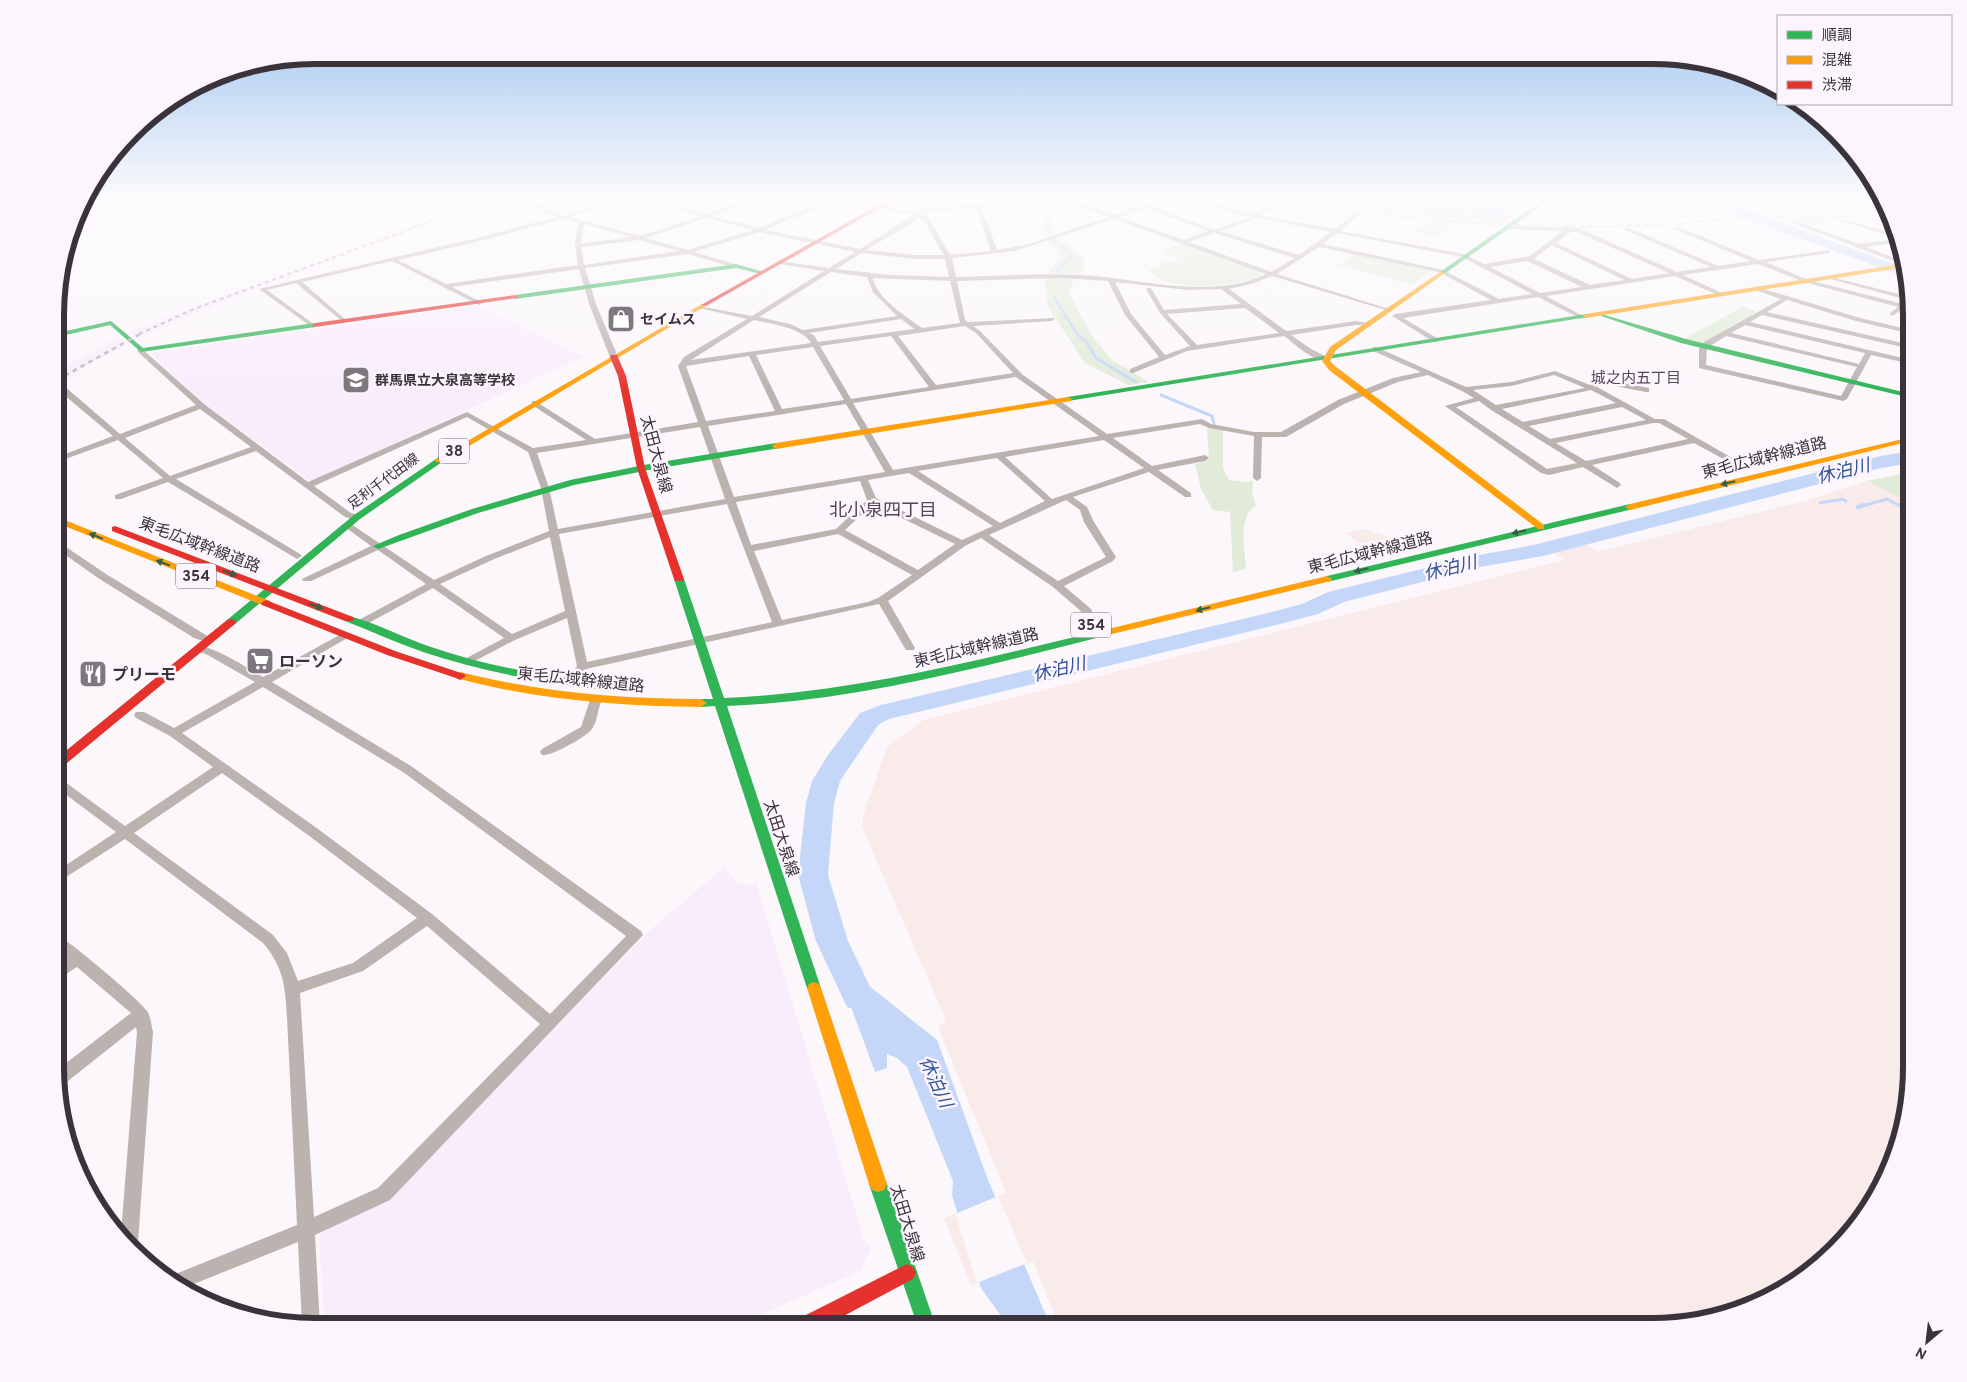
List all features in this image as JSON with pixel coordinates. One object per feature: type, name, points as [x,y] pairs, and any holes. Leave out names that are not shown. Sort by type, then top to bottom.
[{"type":"main road","name":"足利千代田線","points":[[64,759],[270,588],[406,480],[492,428],[777,263]]},
{"type":"main road","points":[[1325,358],[1333,349],[1367,324],[1389,313],[1453,263]]},
{"type":"main road","points":[[64,333],[110,323],[141,350],[736,266],[761,272]]},
{"type":"main road","points":[[378,546],[461,513],[546,488],[641,468],[1898,266]]},
{"type":"main road","points":[[1599,314],[1645,330],[1705,346],[1903,394]]},
{"type":"main road","name":"太田大泉線","points":[[614,357],[622,376],[641,468],[722,703],[907,1273],[924,1318]]},
{"type":"main road","points":[[1325,358],[1332,368],[1541,527]]},
{"type":"main road","name":"東毛広域幹線道路","points":[[687,691],[718,691],[788,686],[896,670],[1903,433]]},
{"type":"main road","name":"東毛広域幹線道路","points":[[64,523],[345,635],[456,676],[515,689],[596,700],[722,703],[847,691],[928,676],[1903,441]]},
{"type":"main road","name":"東毛広域幹線道路","points":[[107,526],[437,653],[492,668],[572,683],[641,689]]},
{"type":"main road","points":[[820,1318],[907,1273]]},
{"type":"street","points":[[313,326],[262,289],[373,263]]},
{"type":"street","points":[[401,263],[479,303]]},
{"type":"street","points":[[444,286],[601,263]]},
{"type":"street","points":[[727,263],[736,266]]},
{"type":"street","points":[[788,263],[827,271],[870,276],[952,279],[1063,276],[1222,288],[1249,283],[1271,274],[1289,263]]},
{"type":"street","points":[[683,363],[840,263]]},
{"type":"street","points":[[949,263],[960,317],[978,332],[1017,375],[1188,495]]},
{"type":"street","points":[[1242,263],[1389,313],[1434,340]]},
{"type":"street","points":[[1406,263],[1441,271],[1498,301]]},
{"type":"street","points":[[1479,263],[1581,317]]},
{"type":"street","points":[[1484,266],[1500,263]]},
{"type":"street","points":[[1539,263],[1588,287]]},
{"type":"street","points":[[1595,263],[1631,281]]},
{"type":"street","points":[[1652,263],[1720,294]]},
{"type":"street","points":[[1706,263],[1716,268]]},
{"type":"street","points":[[1389,313],[1498,301],[1743,263]]},
{"type":"street","points":[[1764,263],[1806,281],[1903,306]]},
{"type":"street","points":[[582,266],[587,287],[614,357]]},
{"type":"street","points":[[870,276],[870,281],[886,304],[892,306],[901,317],[921,331]]},
{"type":"street","points":[[1829,277],[1903,297]]},
{"type":"street","points":[[1110,279],[1128,315],[1163,357]]},
{"type":"street","points":[[297,281],[343,320]]},
{"type":"street","points":[[1222,288],[1311,353],[1325,358]]},
{"type":"street","points":[[1149,289],[1162,312],[1195,347]]},
{"type":"street","points":[[1757,289],[1858,320],[1903,330]]},
{"type":"street","points":[[1787,298],[1705,346],[1702,366],[1845,398],[1860,366],[1869,352]]},
{"type":"street","points":[[1162,312],[1245,306]]},
{"type":"street","points":[[702,307],[788,325],[804,332],[817,346],[890,473]]},
{"type":"street","points":[[1892,314],[1903,307]]},
{"type":"street","points":[[1762,313],[1903,345]]},
{"type":"street","points":[[804,332],[901,317]]},
{"type":"street","points":[[683,363],[967,324],[1052,319]]},
{"type":"street","points":[[1133,371],[1163,357],[1195,347],[1356,323],[1367,324]]},
{"type":"street","points":[[1744,323],[1903,360]]},
{"type":"street","points":[[1725,334],[1860,366]]},
{"type":"street","points":[[894,335],[933,387]]},
{"type":"street","points":[[1376,349],[1465,389],[1617,485]]},
{"type":"street","points":[[141,350],[200,406],[348,515],[378,546],[511,638]]},
{"type":"street","points":[[752,355],[779,411]]},
{"type":"street","points":[[683,363],[682,368],[714,456],[748,549],[778,623]]},
{"type":"street","points":[[361,623],[433,584],[489,558],[555,532],[731,500],[1202,421],[1209,426],[1258,434],[1285,434],[1364,392],[1396,380],[1428,373]]},
{"type":"street","points":[[1465,389],[1511,384],[1555,373],[1592,388],[1653,421]]},
{"type":"street","points":[[308,485],[467,414],[532,450],[702,422],[1017,375]]},
{"type":"street","points":[[1494,408],[1592,388],[1605,381],[1646,390]]},
{"type":"street","points":[[64,390],[168,479],[297,556]]},
{"type":"street","points":[[1480,399],[1449,406],[1544,471],[1695,440]]},
{"type":"street","points":[[535,403],[592,440]]},
{"type":"street","points":[[1521,425],[1623,404]]},
{"type":"street","points":[[64,458],[200,406]]},
{"type":"street","points":[[1549,442],[1661,421],[1730,459]]},
{"type":"street","points":[[1257,478],[1258,434]]},
{"type":"street","points":[[118,497],[257,448]]},
{"type":"street","points":[[532,450],[546,488],[582,666],[572,683]]},
{"type":"street","points":[[998,455],[1052,502]]},
{"type":"street","points":[[582,666],[882,600],[962,544],[1052,502],[1149,469],[1205,458]]},
{"type":"street","points":[[910,470],[999,526]]},
{"type":"street","points":[[863,478],[872,500],[962,544]]},
{"type":"street","points":[[1057,585],[1110,559],[1110,556],[1088,522],[1084,509],[1067,497]]},
{"type":"street","points":[[748,549],[840,531],[872,500]]},
{"type":"street","points":[[840,531],[918,574]]},
{"type":"street","points":[[981,534],[1057,585],[1087,611]]},
{"type":"street","points":[[307,580],[378,546]]},
{"type":"street","points":[[64,549],[102,576],[198,636],[210,652],[262,681],[407,769],[636,935],[384,1194],[308,1229],[181,1280]]},
{"type":"street","points":[[882,600],[910,648]]},
{"type":"street","points":[[467,662],[511,638],[570,613]]},
{"type":"street","points":[[174,734],[262,681],[345,635]]},
{"type":"street","points":[[546,752],[589,726],[592,707],[596,700]]},
{"type":"street","points":[[140,715],[174,734],[312,832],[427,918],[550,1023]]},
{"type":"street","points":[[64,874],[127,833],[221,768]]},
{"type":"street","points":[[64,787],[268,939],[283,956],[293,989],[308,1229],[311,1318]]},
{"type":"street","points":[[293,989],[358,967],[427,918]]},
{"type":"street","points":[[64,947],[141,1014],[145,1032],[130,1238]]},
{"type":"street","points":[[64,969],[78,958]]},
{"type":"street","points":[[64,1074],[141,1014]]},
{"type":"shaded area","points":[[314,263],[326,263],[287,278],[291,281],[265,287],[259,284]]},
{"type":"shaded area","points":[[253,285],[259,288],[191,315],[136,340],[127,332]]},
{"type":"shaded area","name":"群馬県立大泉高等学校","points":[[478,305],[583,357],[314,480],[309,480],[203,403],[150,353]]},
{"type":"shaded area","points":[[119,336],[124,346],[92,363],[64,381],[64,367]]},
{"type":"shaded area","points":[[1867,481],[1903,500],[1903,1084],[1895,1132],[1884,1163],[1861,1207],[1830,1245],[1792,1276],[1748,1299],[1717,1310],[1669,1318],[1055,1318],[1033,1261],[971,1286],[944,1218],[1006,1193],[938,1027],[946,1020],[862,827],[863,816],[887,747],[923,720],[1564,560],[1541,543],[1573,535],[1597,552],[1809,500]]},
{"type":"shaded area","points":[[1363,529],[1387,536],[1388,538],[1360,544],[1346,533]]},
{"type":"shaded area","points":[[725,867],[736,882],[746,885],[756,882],[864,1240],[871,1248],[860,1271],[753,1318],[324,1318],[319,1238],[329,1227],[440,1147],[651,929]]},
{"type":"green space","points":[[1055,263],[1084,263],[1084,267],[1080,273],[1049,273]]},
{"type":"green space","points":[[1240,263],[1261,271],[1262,274],[1241,282],[1228,284],[1200,286],[1174,284],[1160,279],[1148,270],[1162,267],[1159,264]]},
{"type":"green space","points":[[1402,263],[1432,270],[1412,284],[1339,265]]},
{"type":"green space","points":[[1048,278],[1074,279],[1069,294],[1094,339],[1112,360],[1149,382],[1129,385],[1085,363],[1048,307],[1045,281]]},
{"type":"green space","points":[[1742,307],[1757,311],[1705,343],[1684,339]]},
{"type":"green space","points":[[1207,429],[1223,430],[1223,468],[1229,480],[1247,482],[1253,480],[1252,492],[1256,505],[1250,511],[1244,525],[1246,569],[1233,572],[1230,512],[1213,510],[1201,489],[1195,464],[1209,460]]},
{"type":"green space","points":[[1903,474],[1903,500],[1867,481]]},
{"type":"water","points":[[844,966],[937,1040],[988,1180],[1047,1318],[1003,1318],[981,1288],[952,1195],[953,1181],[907,1067],[897,1058],[887,1054],[887,1068],[875,1072],[840,977]]},
{"type":"pier","points":[[998,1196],[1027,1263],[977,1283],[955,1214]]},
{"type":"waterway","points":[[1057,270],[1065,263]]},
{"type":"waterway","name":"休泊川","points":[[1880,263],[1899,271]]},
{"type":"waterway","points":[[1054,297],[1077,334]]},
{"type":"waterway","points":[[1077,334],[1087,343],[1096,358],[1136,382]]},
{"type":"waterway","points":[[1161,395],[1212,416],[1214,424]]},
{"type":"waterway","name":"休泊川","points":[[859,997],[832,941],[813,875],[820,803],[826,781],[837,762],[869,719],[881,713],[1276,618],[1310,609],[1336,597],[1479,561],[1535,551],[1880,462],[1903,458]]},
{"type":"waterway","points":[[1820,503],[1843,499],[1846,501]]},
{"type":"waterway","points":[[1859,507],[1887,499],[1902,507]]},
{"type":"waterway","points":[[1858,507],[1864,505]]},
{"type":"railway","points":[[139,334],[194,309],[317,263]]},
{"type":"railway","points":[[64,376],[142,333]]},
{"type":"traffic: fast","points":[[1442,273],[1456,263]]},
{"type":"traffic: fast","points":[[515,297],[736,266],[761,272]]},
{"type":"traffic: fast","points":[[1600,314],[1684,341],[1903,394]]},
{"type":"traffic: fast","points":[[1068,399],[1586,316]]},
{"type":"traffic: fast","points":[[64,333],[111,323],[141,350],[315,325]]},
{"type":"traffic: fast","points":[[378,546],[475,511],[573,482],[776,446]]},
{"type":"traffic: fast","points":[[231,622],[357,517],[439,460]]},
{"type":"traffic: fast","points":[[1327,579],[1630,507]]},
{"type":"traffic: fast","points":[[679,579],[814,988]]},
{"type":"traffic: fast","points":[[349,619],[427,649],[509,672],[580,684],[629,688]]},
{"type":"traffic: fast","points":[[701,703],[753,701],[855,689],[957,668],[1108,632]]},
{"type":"traffic: fast","points":[[878,1184],[924,1318]]},
{"type":"traffic: slow","points":[[1586,316],[1898,266]]},
{"type":"traffic: slow","points":[[1442,273],[1333,349],[1326,361],[1332,368],[1541,527]]},
{"type":"traffic: slow","points":[[439,460],[704,305]]},
{"type":"traffic: slow","points":[[776,446],[1068,399]]},
{"type":"traffic: slow","points":[[1630,507],[1903,441]]},
{"type":"traffic: slow","points":[[64,523],[266,603]]},
{"type":"traffic: slow","points":[[1108,632],[1327,579]]},
{"type":"traffic: slow","points":[[460,676],[519,690],[579,698],[701,703]]},
{"type":"traffic: slow","points":[[814,988],[878,1184]]},
{"type":"traffic: jam","points":[[704,305],[778,263]]},
{"type":"traffic: jam","points":[[315,325],[515,297]]},
{"type":"traffic: jam","points":[[614,357],[622,376],[641,468],[679,579]]},
{"type":"traffic: jam","points":[[115,529],[349,619]]},
{"type":"traffic: jam","points":[[266,603],[391,653],[460,676]]},
{"type":"traffic: jam","points":[[64,759],[231,622]]},
{"type":"traffic: jam","points":[[820,1318],[907,1273]]},
{"type":"place","name":"セイムス","points":[[621,319]]},
{"type":"place","name":"群馬県立大泉高等学校","points":[[356,380]]},
{"type":"place","name":"ローソン","points":[[260,661]]},
{"type":"place","name":"プリーモ","points":[[93,674]]},
{"type":"district","name":"城之内五丁目","points":[[1636,378]]},
{"type":"district","name":"北小泉四丁目","points":[[883,510]]}]
